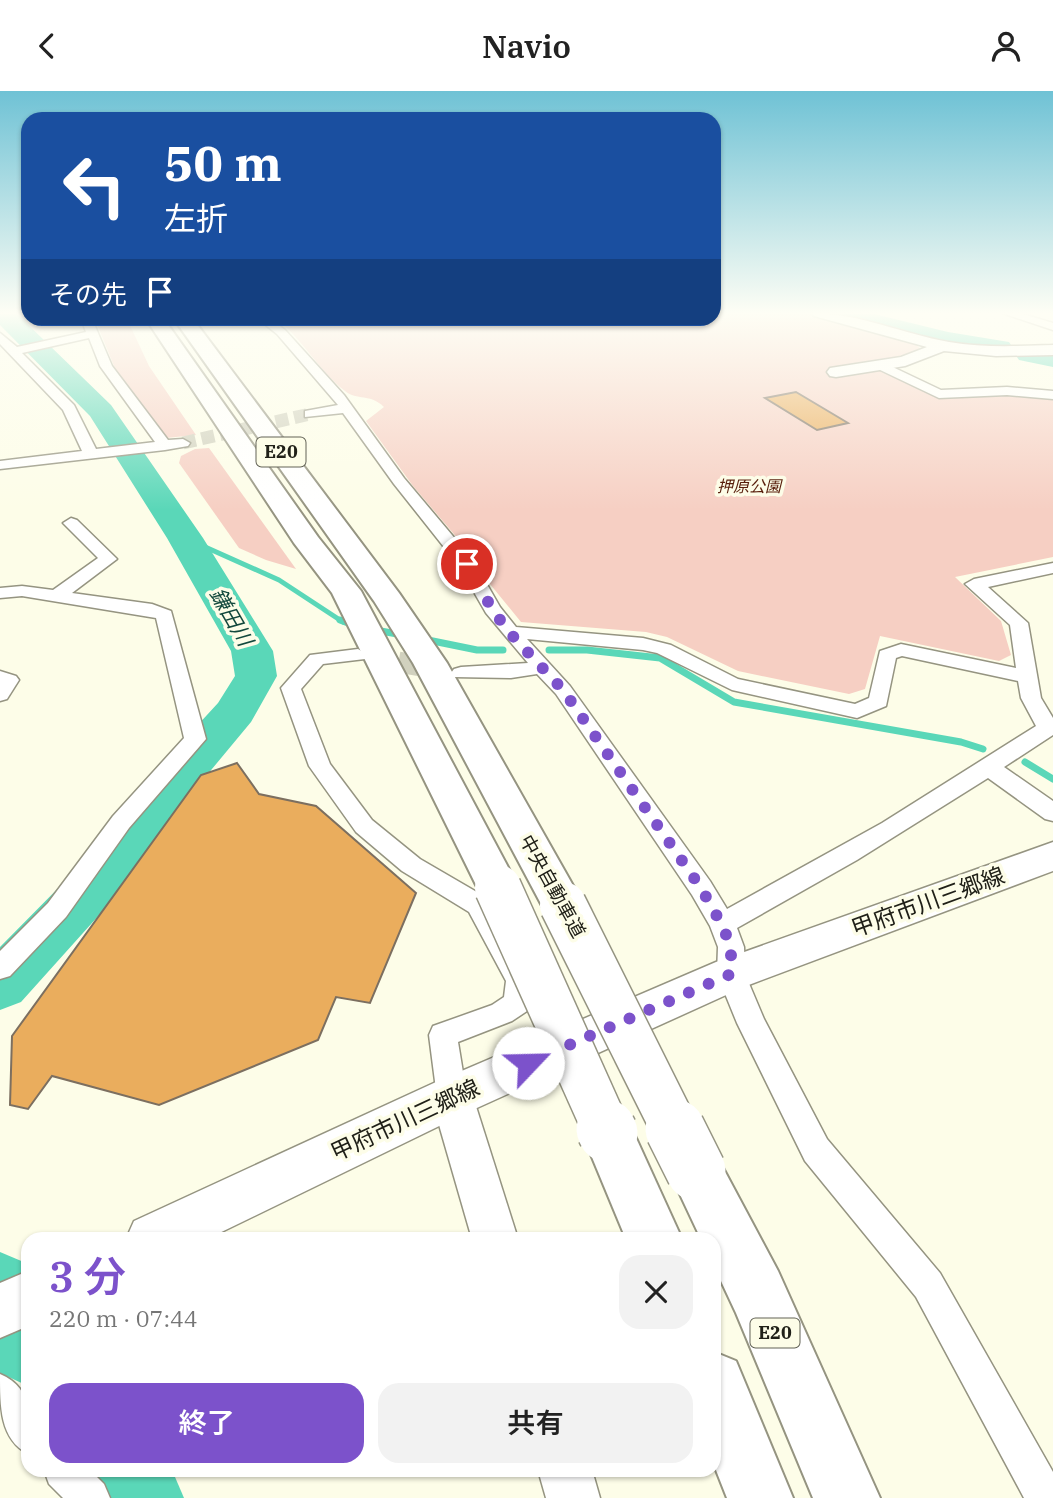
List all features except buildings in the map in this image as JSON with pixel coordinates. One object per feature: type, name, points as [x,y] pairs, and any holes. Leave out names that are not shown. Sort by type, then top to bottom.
[{"type":"highway","name":"E20","points":[[196,379],[308,543],[339,582],[369,654],[498,888],[651,1232]]},
{"type":"highway","name":"中央自動車道","points":[[227,379],[378,586],[445,668],[757,1292],[847,1498]]},
{"type":"highway","points":[[721,1400],[760,1498]]},
{"type":"main road","name":"甲府市川三郷線","points":[[167,1232],[452,1097],[731,974],[1053,856]]},
{"type":"main road","points":[[0,1311],[21,1301]]},
{"type":"street","points":[[41,379],[69,408],[96,455]]},
{"type":"street","points":[[114,379],[158,448]]},
{"type":"street","points":[[321,379],[467,564],[509,632],[563,690],[701,888],[731,947],[731,974],[779,1081],[816,1150],[928,1285],[1046,1498]]},
{"type":"street","points":[[908,379],[939,394],[1007,391],[1053,395]]},
{"type":"street","points":[[310,414],[346,408]]},
{"type":"street","points":[[0,465],[183,443]]},
{"type":"street","points":[[55,597],[108,559],[71,523]]},
{"type":"street","points":[[722,925],[835,863],[990,768],[1051,726],[1031,698],[1019,624],[974,584],[1053,568]]},
{"type":"street","points":[[0,593],[22,591],[152,610],[164,615],[195,739],[121,822],[57,910],[0,968]]},
{"type":"street","points":[[509,632],[654,646],[732,684],[857,711],[879,701],[887,655],[901,650],[1028,677]]},
{"type":"street","points":[[369,654],[317,659],[291,688],[320,766],[364,826],[411,865],[478,905],[520,981],[517,1003],[502,1013],[443,1035],[452,1097],[493,1232]]},
{"type":"street","points":[[445,668],[511,672],[542,667]]},
{"type":"street","points":[[0,677],[9,680],[0,695]]},
{"type":"street","points":[[990,768],[1053,813]]},
{"type":"street","points":[[0,1393],[21,1424]]},
{"type":"street","points":[[70,1477],[90,1498]]},
{"type":"street","points":[[567,1477],[573,1498]]},
{"type":"green space","points":[[119,379],[158,379],[196,435],[166,438]]},
{"type":"green space","name":"押原公園","points":[[331,379],[902,379],[937,396],[1015,392],[1053,396],[1053,557],[955,577],[1001,621],[1011,655],[999,661],[880,636],[865,689],[849,694],[738,671],[667,637],[646,632],[521,622],[485,578],[476,560],[413,486],[366,421],[384,407],[374,400],[350,394]]},
{"type":"green space","points":[[209,448],[296,569],[239,548],[179,463],[181,456],[195,449]]},
{"type":"waterway","name":"鎌田川","points":[[0,985],[99,880],[145,815],[235,712],[256,676],[252,651],[185,538],[101,411],[68,379]]},
{"type":"waterway","points":[[185,538],[279,580],[343,622]]},
{"type":"waterway","points":[[340,620],[359,627]]},
{"type":"waterway","points":[[375,630],[403,635]]},
{"type":"waterway","points":[[423,639],[477,650],[503,650]]},
{"type":"waterway","points":[[549,650],[587,650],[660,658],[734,702],[961,742],[983,749]]},
{"type":"waterway","points":[[1025,762],[1053,779]]},
{"type":"waterway","name":"鎌田川","points":[[0,1289],[21,1332]]},
{"type":"waterway","name":"鎌田川","points":[[118,1477],[141,1498]]},
{"type":"tunnel","points":[[183,443],[310,414]]},
{"type":"tunnel","points":[[368,657],[445,670]]},
{"type":"route","points":[[467,564],[492,609],[509,632],[563,690],[701,888],[731,947],[731,974],[528,1063]]}]
